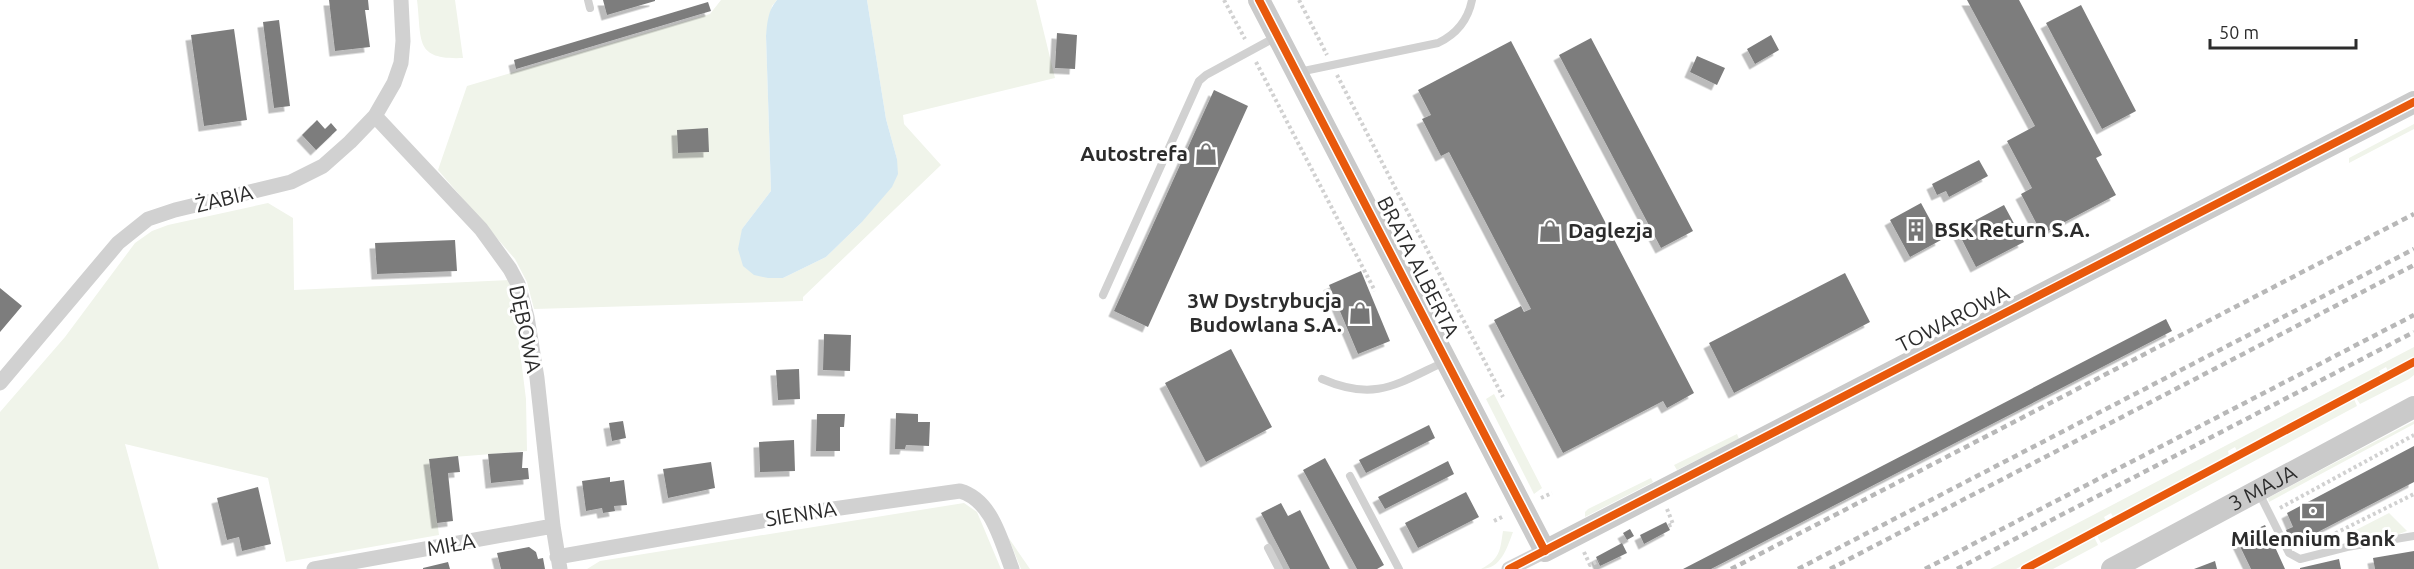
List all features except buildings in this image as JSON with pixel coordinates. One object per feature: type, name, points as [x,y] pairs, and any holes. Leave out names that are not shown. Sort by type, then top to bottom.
[{"type":"street","name":"ŻABIA","points":[[0,383],[118,243],[148,219],[175,210],[291,182],[323,166],[375,116],[394,83],[401,63],[403,41],[401,0]]},
{"type":"street","name":"BRATA ALBERTA","points":[[1258,0],[1545,551]]},
{"type":"street","name":"TOWAROWA","points":[[1509,569],[2414,102]]},
{"type":"street","name":"DĘBOWA","points":[[375,116],[481,229],[510,268],[518,284],[527,317],[537,378],[559,563]]},
{"type":"street","name":"3 MAJA","points":[[2112,569],[2414,407]]},
{"type":"street","name":"SIENNA","points":[[559,563],[808,513],[960,490],[983,505],[993,522],[1012,569]]},
{"type":"street","name":"MIŁA","points":[[314,569],[553,526]]},
{"type":"lane","points":[[1297,73],[1438,43],[1460,28],[1469,12],[1472,0]]},
{"type":"lane","points":[[1103,294],[1199,81],[1278,36]]},
{"type":"lane","points":[[1322,379],[1339,386],[1367,391],[1388,388],[1446,361]]},
{"type":"lane","points":[[1350,476],[1399,569]]},
{"type":"lane","points":[[2258,491],[2289,553],[2300,559],[2347,547],[2414,536]]},
{"type":"lane","points":[[1268,548],[1279,569]]},
{"type":"path","points":[[1224,0],[1375,291]]},
{"type":"path","points":[[1299,0],[1503,397]]},
{"type":"path","points":[[2337,476],[2414,435]]},
{"type":"path","points":[[2323,540],[2414,494]]},
{"type":"path","points":[[1666,506],[1673,524],[1668,526]]},
{"type":"path","points":[[1582,549],[1590,565],[1599,561]]},
{"type":"shaded area","points":[[417,0],[455,0],[463,58],[436,56],[428,51],[421,37]]},
{"type":"shaded area","points":[[721,0],[777,0],[772,6],[766,36],[771,191],[742,229],[783,278],[826,257],[861,223],[897,159],[886,119],[867,0],[1036,0],[1055,78],[903,115],[904,124],[941,165],[803,297],[803,301],[534,309],[527,282],[515,259],[438,170],[467,86],[710,14]]},
{"type":"shaded area","points":[[2414,124],[2414,129],[2349,163],[2349,158]]},
{"type":"shaded area","points":[[268,203],[293,218],[294,290],[511,280],[526,399],[527,451],[429,459],[439,535],[286,562],[268,478],[125,444],[159,569],[0,569],[0,412],[65,337],[135,243],[152,231],[168,225]]},
{"type":"shaded area","points":[[2414,347],[2414,357],[2388,371],[2386,367],[2379,371],[2381,375],[2237,451],[2235,447],[2228,451],[2229,455],[2113,517],[2111,513],[2104,517],[2106,521],[2016,569],[1990,569]]},
{"type":"shaded area","points":[[2414,367],[2414,375],[2409,379],[2360,404],[2356,398]]},
{"type":"shaded area","points":[[1494,394],[1542,488],[1534,494],[1486,399]]},
{"type":"shaded area","points":[[2354,399],[2357,406],[2101,543],[2097,536]]},
{"type":"shaded area","points":[[2414,421],[2414,424],[2269,502],[2268,498]]},
{"type":"shaded area","points":[[1737,434],[1739,439],[1677,470],[1674,465]]},
{"type":"shaded area","points":[[1651,478],[1653,482],[1585,517],[1588,509]]},
{"type":"shaded area","points":[[964,503],[977,512],[1001,569],[587,569],[600,561]]},
{"type":"shaded area","points":[[2389,513],[2407,531],[2391,537],[2352,534],[2352,532]]},
{"type":"shaded area","points":[[1503,531],[1513,532],[1502,557],[1494,565],[1481,569],[1496,558]]},
{"type":"shaded area","points":[[1008,537],[1030,569],[1021,569]]},
{"type":"shaded area","points":[[2094,537],[2098,545],[2053,569],[2035,569]]},
{"type":"water","points":[[777,0],[867,0],[886,119],[897,159],[898,174],[892,187],[861,223],[826,257],[783,278],[768,278],[754,275],[743,266],[738,249],[742,229],[771,191],[766,36],[770,12]]},
{"type":"railway","points":[[1731,569],[2414,214]]},
{"type":"railway","points":[[1798,569],[2414,249]]},
{"type":"railway","points":[[1830,569],[2414,265]]},
{"type":"railway","points":[[1925,569],[2414,315]]},
{"type":"railway","points":[[1957,569],[2414,332]]},
{"type":"cycle path","points":[[1259,0],[1545,551]]},
{"type":"cycle path","points":[[1509,569],[2414,102]]},
{"type":"cycle path","points":[[2025,569],[2414,362]]},
{"type":"place","name":"Autostrefa","points":[[1206,154]]},
{"type":"place","name":"BSK Return S.A.","points":[[1916,230]]},
{"type":"place","name":"Daglezja","points":[[1550,231]]},
{"type":"place","name":"3W Dystrybucja Budowlana S.A.","points":[[1360,313]]},
{"type":"place","name":"Millennium Bank","points":[[2313,511]]}]
